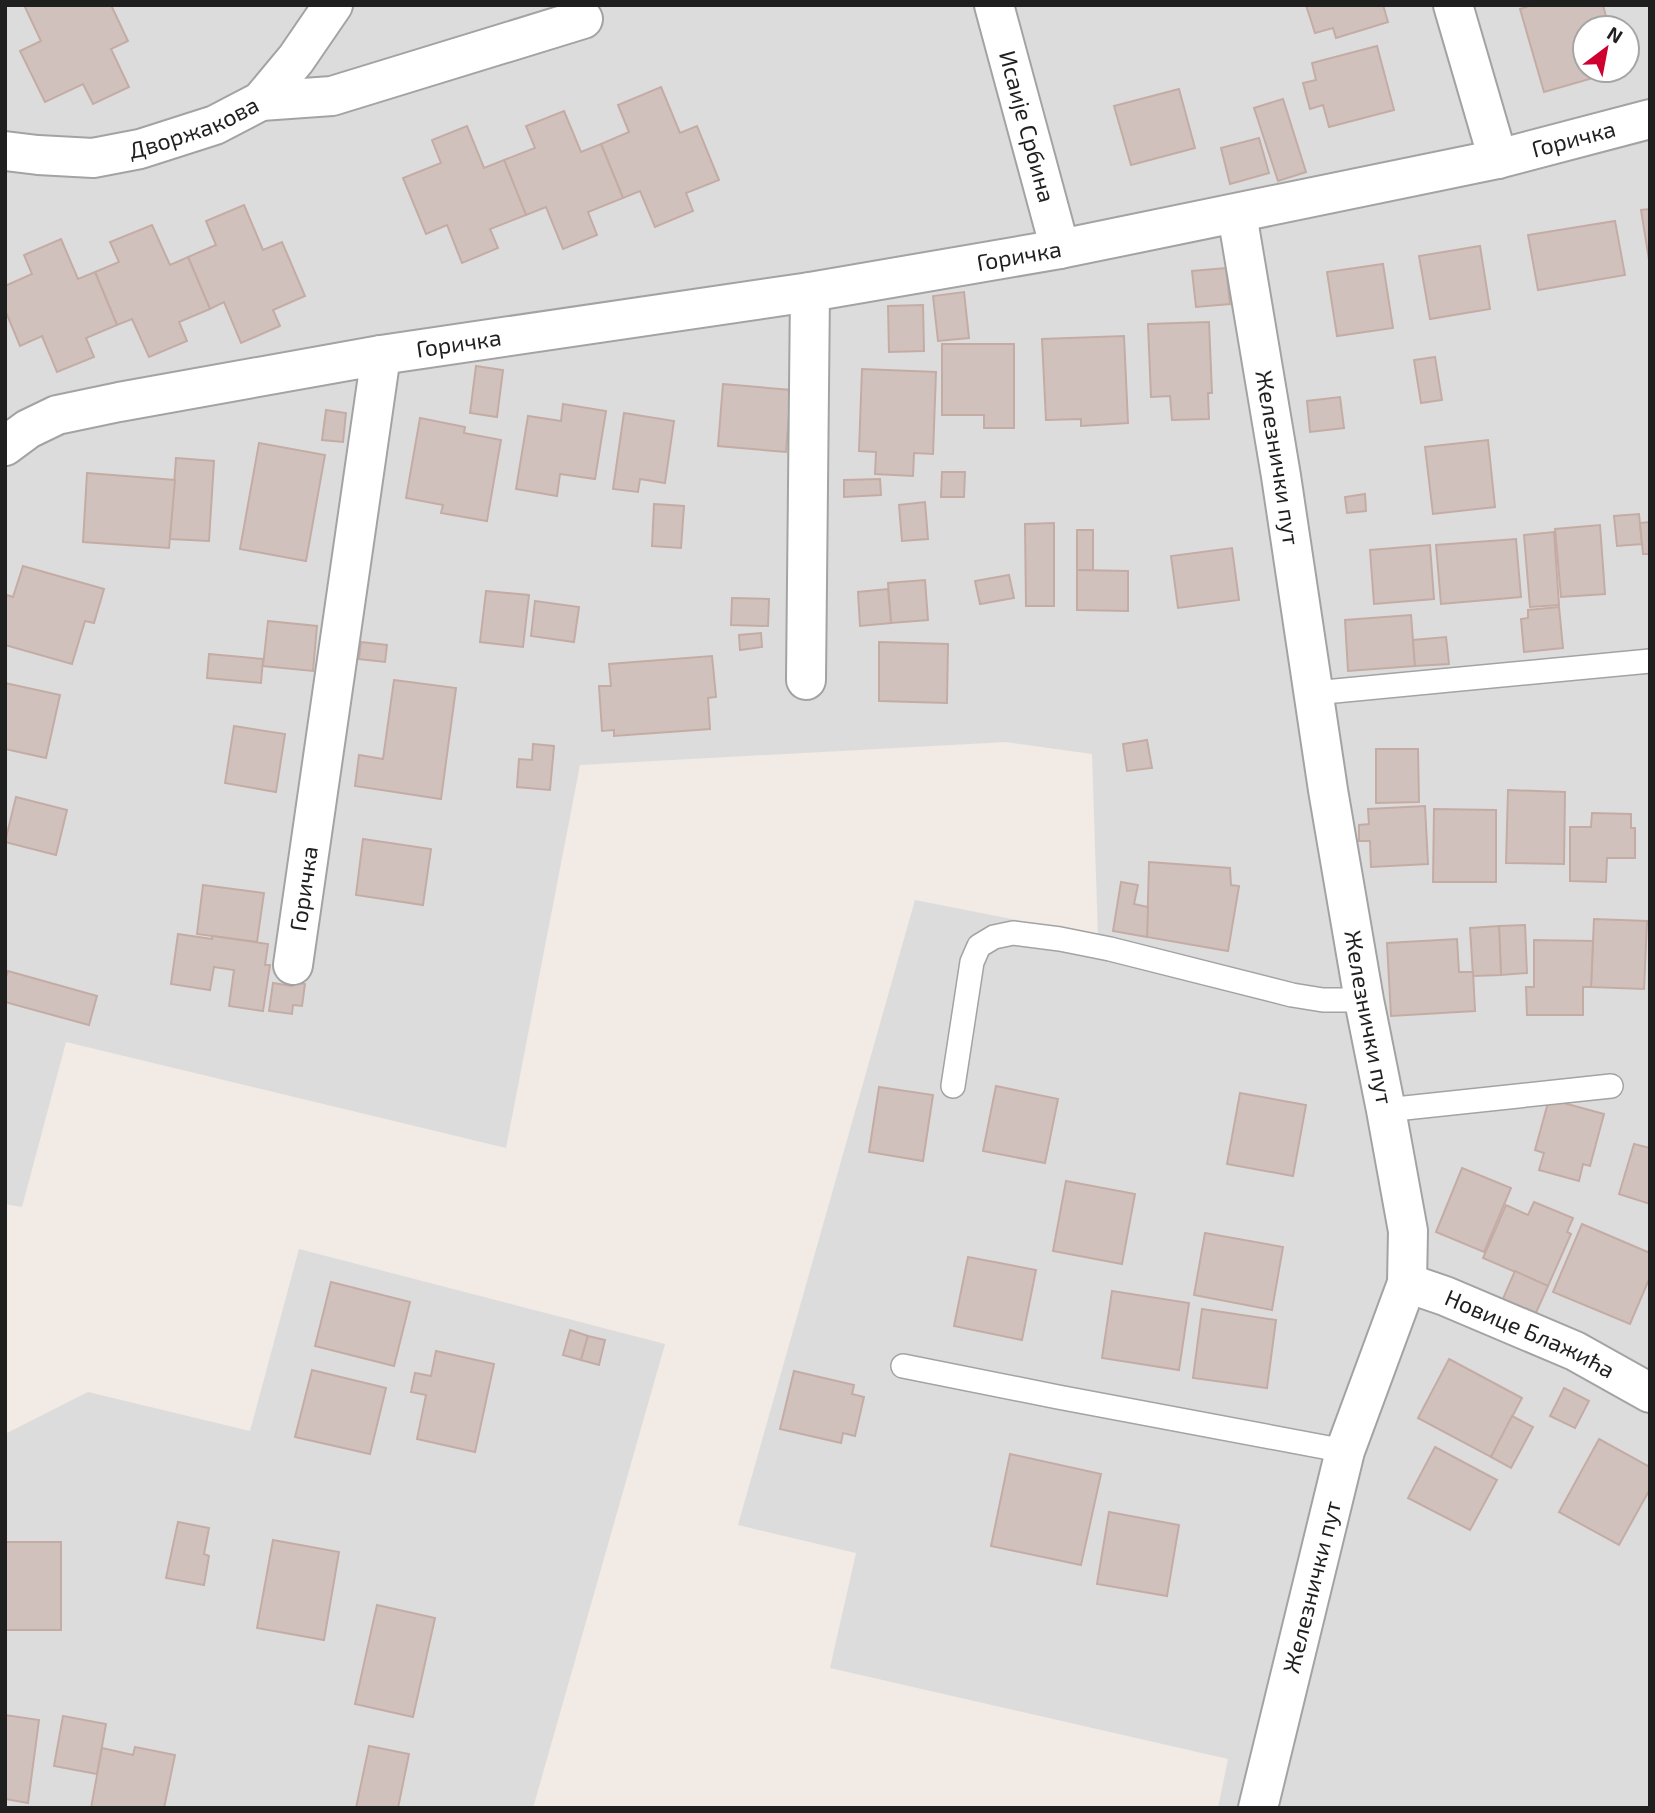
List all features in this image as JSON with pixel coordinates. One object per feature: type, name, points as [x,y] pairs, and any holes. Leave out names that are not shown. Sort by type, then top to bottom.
[{"type":"street","name":"Дворжакова","points":[[5,151],[93,158],[140,149],[215,125],[261,101],[296,60],[333,5]]},
{"type":"street","name":"Исаије Србина","points":[[994,5],[1060,249]]},
{"type":"street","points":[[1453,5],[1498,159]]},
{"type":"street","points":[[261,101],[332,96],[583,19]]},
{"type":"street","name":"Горичка","points":[[5,446],[28,429],[57,415],[120,402],[381,355],[810,292],[1060,249],[1498,159],[1650,119]]},
{"type":"street","name":"Железнички пут","points":[[1237,214],[1281,476],[1328,790],[1408,1231],[1407,1283],[1345,1451],[1258,1808]]},
{"type":"street","points":[[806,680],[810,292]]},
{"type":"street","name":"Горичка","points":[[293,965],[381,355]]},
{"type":"street","name":"Новице Блажића","points":[[1407,1283],[1445,1296],[1575,1352],[1650,1393]]},
{"type":"lane","points":[[1314,693],[1650,661]]},
{"type":"lane","points":[[953,1086],[972,962],[979,946],[994,937],[1013,933],[1110,949],[1293,995],[1331,1001],[1364,1000]]},
{"type":"lane","points":[[1386,1110],[1611,1086]]},
{"type":"lane","points":[[903,1366],[1345,1451]]},
{"type":"shaded area","points":[[5,5],[1650,5],[1650,1808],[1218,1808],[1228,1759],[830,1668],[856,1553],[738,1525],[915,900],[1098,936],[1092,754],[1006,742],[580,765],[506,1148],[66,1042],[22,1207],[5,1204]]},
{"type":"shaded area","points":[[299,1249],[665,1344],[533,1808],[5,1808],[5,1434],[88,1392],[250,1431]]},
{"type":"building","points":[[24,5],[111,5],[128,41],[111,49],[129,87],[93,104],[83,84],[45,102],[20,51],[41,41]]},
{"type":"building","points":[[1306,5],[1383,5],[1388,22],[1336,38],[1333,28],[1315,33]]},
{"type":"building","points":[[1532,5],[1603,5],[1605,14],[1571,14],[1572,84],[1544,92],[1520,9]]},
{"type":"building","points":[[1377,46],[1394,110],[1329,127],[1323,105],[1310,109],[1303,83],[1316,80],[1312,63]]},
{"type":"building","points":[[661,87],[680,133],[697,126],[719,180],[686,193],[693,211],[655,227],[640,191],[623,198],[601,144],[629,132],[618,105]]},
{"type":"building","points":[[1179,89],[1195,148],[1131,165],[1114,106]]},
{"type":"building","points":[[1283,99],[1306,172],[1278,181],[1254,108]]},
{"type":"building","points":[[564,111],[581,152],[601,144],[623,198],[588,212],[597,235],[563,249],[546,207],[526,215],[504,160],[535,148],[526,126]]},
{"type":"building","points":[[467,126],[484,168],[504,160],[526,215],[490,229],[498,248],[462,263],[447,225],[426,234],[403,178],[441,163],[432,140]]},
{"type":"building","points":[[1259,138],[1269,173],[1230,184],[1221,148]]},
{"type":"building","points":[[244,205],[263,250],[282,242],[305,296],[273,310],[280,326],[241,343],[224,302],[210,309],[188,257],[216,245],[206,221]]},
{"type":"building","points":[[1650,209],[1650,266],[1641,210]]},
{"type":"building","points":[[1615,221],[1625,275],[1538,290],[1528,235]]},
{"type":"building","points":[[152,225],[170,265],[188,257],[210,309],[179,322],[187,341],[149,357],[132,319],[117,325],[95,272],[119,262],[110,242]]},
{"type":"building","points":[[61,239],[78,279],[95,272],[117,325],[86,338],[94,357],[57,372],[42,336],[20,346],[5,310],[5,286],[32,274],[24,255]]},
{"type":"building","points":[[1480,246],[1490,309],[1430,319],[1419,256]]},
{"type":"building","points":[[1383,264],[1393,328],[1337,336],[1327,272]]},
{"type":"building","points":[[1226,268],[1230,304],[1196,307],[1192,271]]},
{"type":"building","points":[[964,292],[969,338],[938,341],[933,296]]},
{"type":"building","points":[[923,305],[924,351],[889,352],[888,306]]},
{"type":"building","points":[[1209,322],[1212,393],[1208,393],[1209,419],[1172,420],[1170,396],[1151,397],[1148,324]]},
{"type":"building","points":[[1124,336],[1128,423],[1081,426],[1081,419],[1046,420],[1042,339]]},
{"type":"building","points":[[942,344],[1014,344],[1014,428],[984,428],[984,415],[942,415]]},
{"type":"building","points":[[1435,357],[1442,400],[1421,403],[1414,360]]},
{"type":"building","points":[[476,366],[503,370],[497,417],[470,413]]},
{"type":"building","points":[[862,369],[936,372],[933,454],[914,453],[913,476],[875,474],[876,452],[859,451]]},
{"type":"building","points":[[723,384],[791,390],[786,452],[718,446]]},
{"type":"building","points":[[1340,397],[1344,428],[1310,432],[1307,401]]},
{"type":"building","points":[[563,404],[606,411],[595,479],[560,474],[557,496],[516,489],[528,416],[561,421]]},
{"type":"building","points":[[326,410],[346,413],[343,442],[322,440]]},
{"type":"building","points":[[624,413],[674,421],[665,483],[640,479],[638,492],[613,489]]},
{"type":"building","points":[[420,418],[465,427],[464,433],[501,440],[487,521],[441,513],[443,505],[406,498]]},
{"type":"building","points":[[1488,440],[1495,507],[1433,514],[1425,447]]},
{"type":"building","points":[[259,443],[325,455],[306,561],[240,549]]},
{"type":"building","points":[[176,458],[214,461],[209,541],[170,539]]},
{"type":"building","points":[[942,472],[965,472],[964,497],[941,497]]},
{"type":"building","points":[[87,473],[175,480],[169,548],[83,542]]},
{"type":"building","points":[[880,479],[881,495],[844,497],[844,480]]},
{"type":"building","points":[[1365,494],[1366,511],[1347,513],[1345,497]]},
{"type":"building","points":[[925,502],[928,539],[902,541],[899,505]]},
{"type":"building","points":[[654,504],[684,506],[681,548],[652,546]]},
{"type":"building","points":[[1639,514],[1642,544],[1617,546],[1614,516]]},
{"type":"building","points":[[1650,522],[1650,554],[1643,554],[1640,523]]},
{"type":"building","points":[[1054,523],[1054,606],[1026,606],[1025,524]]},
{"type":"building","points":[[1600,525],[1605,594],[1561,597],[1555,529]]},
{"type":"building","points":[[1077,530],[1093,530],[1093,570],[1077,570]]},
{"type":"building","points":[[1554,532],[1559,605],[1530,607],[1524,535]]},
{"type":"building","points":[[1516,539],[1521,597],[1441,604],[1436,545]]},
{"type":"building","points":[[1430,545],[1434,599],[1374,604],[1370,550]]},
{"type":"building","points":[[1232,548],[1239,600],[1178,608],[1171,556]]},
{"type":"building","points":[[23,566],[104,589],[94,623],[85,621],[72,664],[5,645],[5,602],[7,595],[13,597]]},
{"type":"building","points":[[1077,570],[1128,571],[1128,611],[1077,610]]},
{"type":"building","points":[[1009,575],[1014,598],[980,604],[975,581]]},
{"type":"building","points":[[925,580],[928,620],[891,623],[888,583]]},
{"type":"building","points":[[888,589],[891,623],[860,626],[858,592]]},
{"type":"building","points":[[486,591],[529,595],[523,647],[480,642]]},
{"type":"building","points":[[732,598],[769,599],[768,626],[731,625]]},
{"type":"building","points":[[535,601],[579,607],[574,642],[531,636]]},
{"type":"building","points":[[1559,607],[1563,648],[1524,652],[1521,619],[1528,618],[1528,610]]},
{"type":"building","points":[[1411,615],[1415,666],[1348,671],[1345,620]]},
{"type":"building","points":[[268,621],[317,626],[313,671],[263,666]]},
{"type":"building","points":[[761,633],[762,647],[740,650],[739,635]]},
{"type":"building","points":[[1446,637],[1449,664],[1415,666],[1413,640]]},
{"type":"building","points":[[361,642],[387,645],[385,662],[359,659]]},
{"type":"building","points":[[879,642],[948,644],[947,703],[879,701]]},
{"type":"building","points":[[209,654],[263,659],[261,683],[207,678]]},
{"type":"building","points":[[712,656],[716,697],[708,698],[710,729],[614,736],[614,730],[602,731],[599,686],[611,686],[609,664]]},
{"type":"building","points":[[394,680],[456,688],[441,799],[355,786],[359,755],[383,759]]},
{"type":"building","points":[[5,683],[60,695],[46,758],[5,749]]},
{"type":"building","points":[[234,726],[285,734],[276,792],[225,783]]},
{"type":"building","points":[[1147,740],[1152,768],[1127,771],[1123,744]]},
{"type":"building","points":[[533,744],[554,746],[550,790],[517,787],[519,759],[532,760]]},
{"type":"building","points":[[1376,749],[1418,749],[1419,802],[1376,803]]},
{"type":"building","points":[[1508,790],[1565,792],[1564,864],[1506,863]]},
{"type":"building","points":[[16,797],[67,810],[56,855],[5,842]]},
{"type":"building","points":[[1425,806],[1428,864],[1371,867],[1370,841],[1359,841],[1359,825],[1369,824],[1368,809]]},
{"type":"building","points":[[1434,809],[1496,810],[1496,882],[1433,882]]},
{"type":"building","points":[[1592,813],[1631,814],[1631,828],[1635,828],[1635,858],[1607,858],[1606,882],[1570,881],[1570,827],[1591,827]]},
{"type":"building","points":[[363,839],[431,849],[423,905],[356,895]]},
{"type":"building","points":[[1149,862],[1230,868],[1231,885],[1239,886],[1228,951],[1147,937]]},
{"type":"building","points":[[1121,882],[1138,885],[1134,904],[1148,907],[1147,937],[1113,931]]},
{"type":"building","points":[[203,885],[264,893],[257,942],[197,934]]},
{"type":"building","points":[[1594,919],[1647,921],[1644,989],[1591,987]]},
{"type":"building","points":[[1525,925],[1527,973],[1501,975],[1499,926]]},
{"type":"building","points":[[1499,926],[1501,975],[1473,976],[1470,928]]},
{"type":"building","points":[[178,934],[268,944],[265,965],[270,965],[263,1011],[229,1006],[234,970],[214,967],[210,990],[171,984]]},
{"type":"building","points":[[1457,939],[1459,972],[1473,972],[1475,1011],[1391,1016],[1387,943]]},
{"type":"building","points":[[1534,940],[1593,941],[1591,987],[1583,987],[1583,1015],[1527,1015],[1526,987],[1534,987]]},
{"type":"building","points":[[8,971],[97,996],[89,1025],[5,1002],[5,980]]},
{"type":"building","points":[[293,982],[305,984],[302,1006],[293,1005],[292,1014],[269,1011],[273,983],[292,986]]},
{"type":"building","points":[[996,1086],[1058,1099],[1045,1163],[983,1151]]},
{"type":"building","points":[[879,1087],[933,1095],[923,1161],[869,1152]]},
{"type":"building","points":[[1240,1093],[1306,1105],[1293,1176],[1227,1164]]},
{"type":"building","points":[[1549,1099],[1604,1114],[1590,1166],[1583,1164],[1579,1181],[1539,1170],[1544,1153],[1535,1150]]},
{"type":"building","points":[[1634,1144],[1650,1148],[1650,1204],[1619,1194]]},
{"type":"building","points":[[1462,1168],[1511,1188],[1484,1252],[1436,1232]]},
{"type":"building","points":[[1066,1181],[1135,1194],[1122,1264],[1053,1251]]},
{"type":"building","points":[[1534,1202],[1573,1218],[1567,1232],[1571,1234],[1548,1286],[1483,1258],[1506,1205],[1528,1215]]},
{"type":"building","points":[[1582,1224],[1650,1253],[1650,1277],[1630,1324],[1553,1292]]},
{"type":"building","points":[[1205,1233],[1283,1247],[1272,1310],[1194,1295]]},
{"type":"building","points":[[968,1257],[1036,1270],[1022,1340],[954,1326]]},
{"type":"building","points":[[1515,1271],[1548,1286],[1535,1315],[1502,1301]]},
{"type":"building","points":[[331,1282],[410,1302],[394,1366],[315,1346]]},
{"type":"building","points":[[1112,1291],[1189,1303],[1179,1370],[1102,1358]]},
{"type":"building","points":[[1202,1309],[1276,1320],[1267,1388],[1193,1378]]},
{"type":"building","points":[[570,1330],[588,1336],[581,1360],[563,1355]]},
{"type":"building","points":[[588,1336],[605,1340],[599,1365],[581,1360]]},
{"type":"building","points":[[436,1351],[494,1364],[475,1452],[417,1439],[426,1395],[411,1392],[415,1373],[431,1376]]},
{"type":"building","points":[[1449,1359],[1522,1398],[1491,1457],[1418,1418]]},
{"type":"building","points":[[312,1370],[386,1388],[370,1454],[295,1437]]},
{"type":"building","points":[[794,1371],[854,1385],[852,1394],[864,1397],[855,1436],[843,1433],[841,1443],[780,1429]]},
{"type":"building","points":[[1564,1388],[1589,1401],[1575,1428],[1550,1416]]},
{"type":"building","points":[[1512,1416],[1533,1427],[1511,1468],[1491,1457]]},
{"type":"building","points":[[1599,1439],[1650,1467],[1650,1489],[1619,1545],[1559,1512]]},
{"type":"building","points":[[1435,1447],[1497,1480],[1470,1530],[1408,1498]]},
{"type":"building","points":[[1010,1454],[1101,1474],[1081,1565],[991,1546]]},
{"type":"building","points":[[1109,1512],[1179,1525],[1167,1596],[1097,1584]]},
{"type":"building","points":[[178,1522],[209,1528],[204,1554],[209,1556],[204,1585],[166,1578]]},
{"type":"building","points":[[273,1540],[339,1552],[324,1640],[257,1628]]},
{"type":"building","points":[[5,1542],[61,1542],[61,1630],[5,1630]]},
{"type":"building","points":[[377,1605],[435,1618],[413,1717],[355,1704]]},
{"type":"building","points":[[5,1715],[39,1720],[28,1803],[5,1799]]},
{"type":"building","points":[[63,1716],[106,1724],[97,1774],[54,1766]]},
{"type":"building","points":[[369,1746],[409,1754],[398,1808],[356,1808]]},
{"type":"building","points":[[135,1747],[175,1755],[164,1808],[91,1808],[102,1748],[133,1755]]}]
